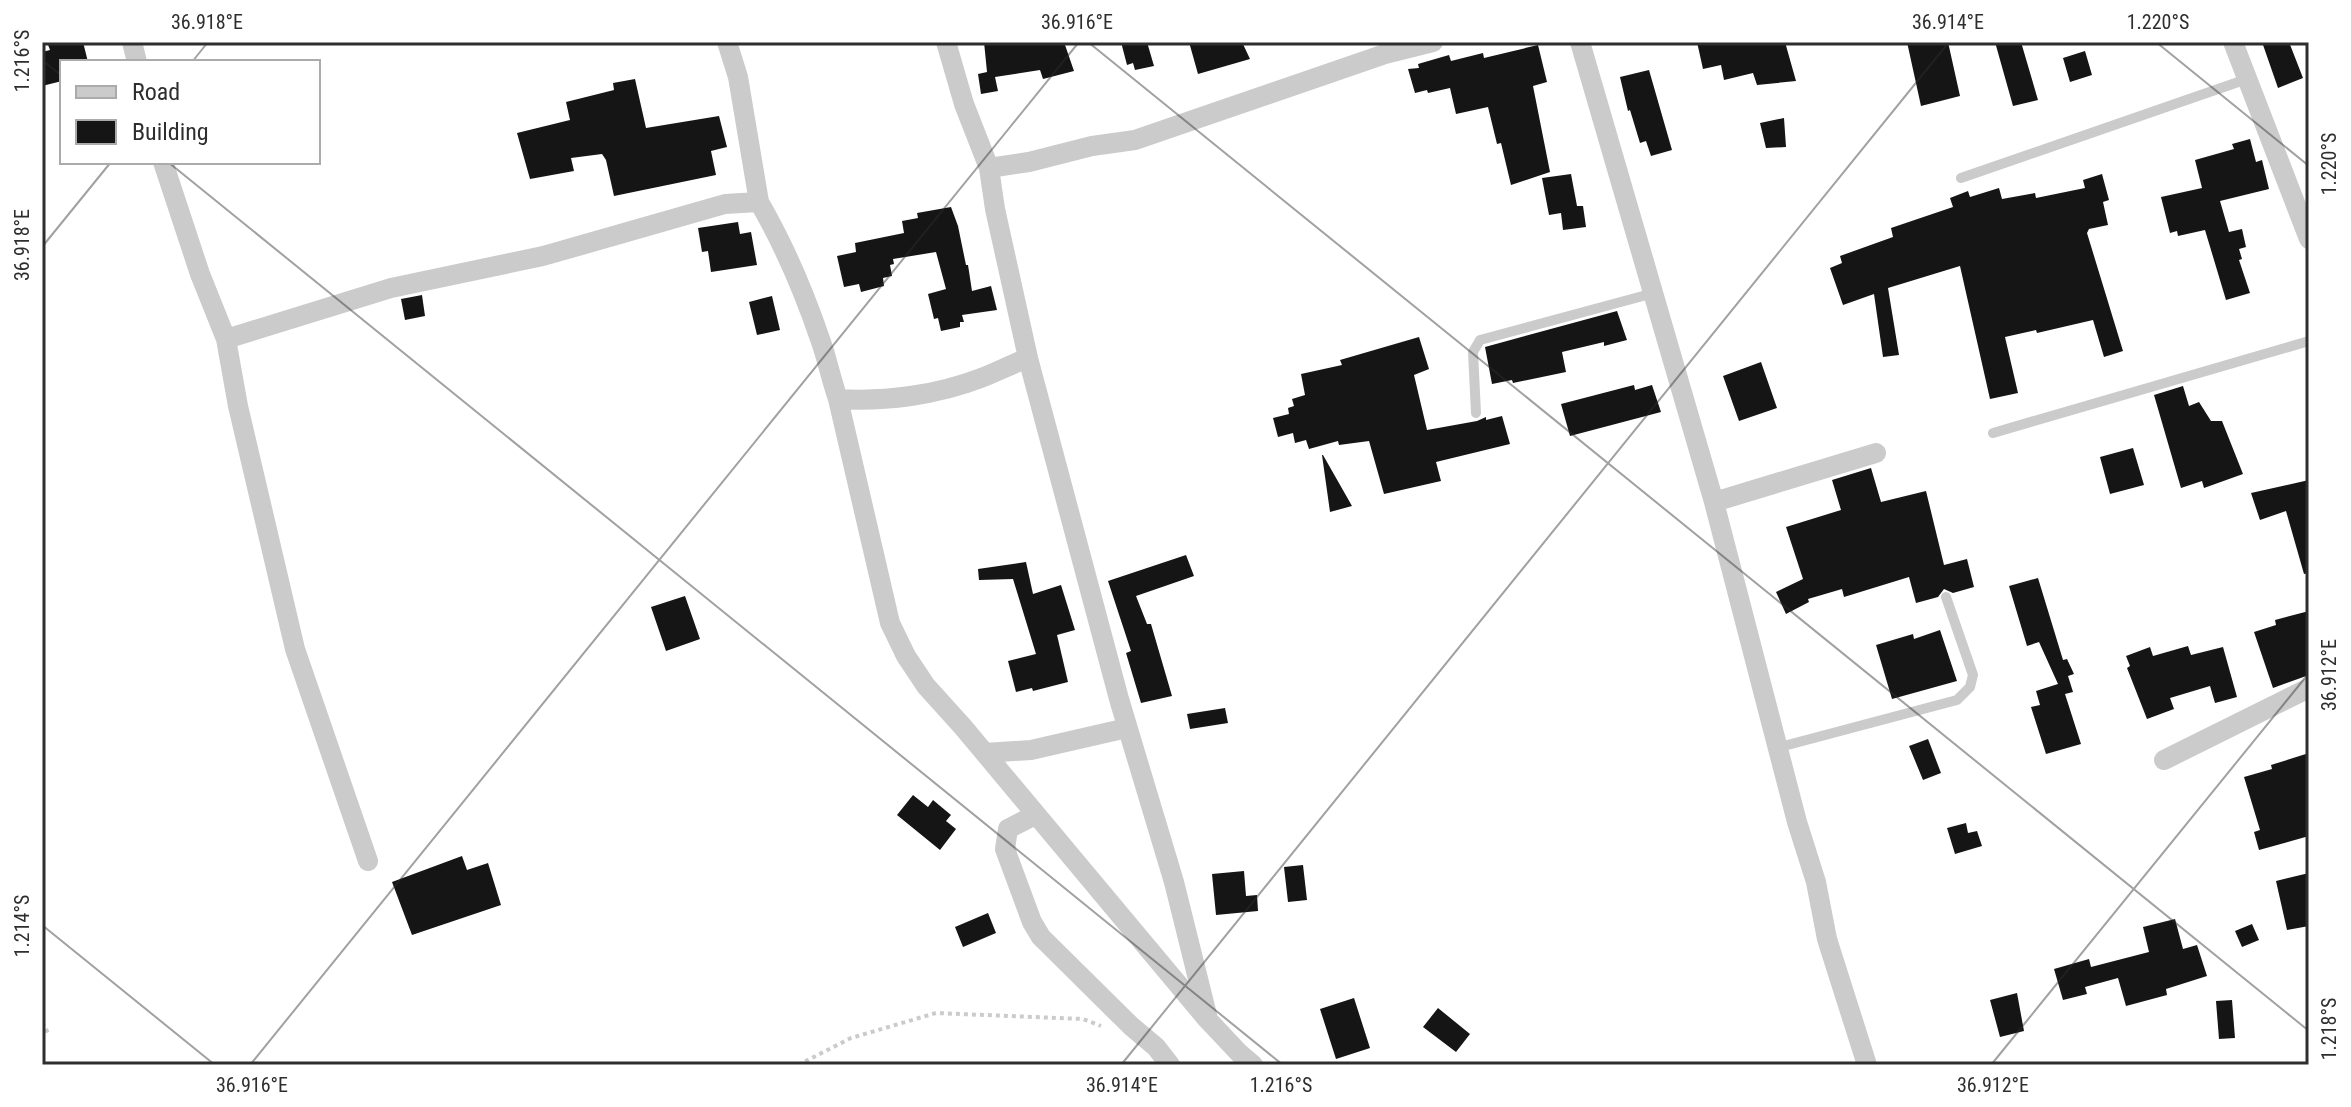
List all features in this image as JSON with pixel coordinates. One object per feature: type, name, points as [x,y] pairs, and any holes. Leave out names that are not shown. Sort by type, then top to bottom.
[{"type":"street","points":[[727,42],[738,77],[759,202],[783,247],[810,312],[838,399],[890,623],[906,656],[926,686],[1207,1019],[1253,1065]]},
{"type":"street","points":[[946,42],[964,104],[989,168],[1028,358],[1127,728],[1174,882],[1207,1019]]},
{"type":"street","points":[[989,168],[1135,140],[1385,54],[1433,42]]},
{"type":"street","points":[[1580,42],[1714,502],[1797,822],[1816,882],[1827,939],[1867,1065]]},
{"type":"street","points":[[2233,42],[2309,239]]},
{"type":"street","points":[[164,164],[200,274],[226,339],[238,406],[295,649],[368,861]]},
{"type":"street","points":[[226,339],[391,288],[531,259],[725,204],[759,202]]},
{"type":"street","points":[[838,399],[904,396],[953,388],[1028,358]]},
{"type":"street","points":[[1714,502],[1876,453]]},
{"type":"street","points":[[2164,760],[2309,688]]},
{"type":"street","points":[[985,753],[1031,750],[1127,728]]},
{"type":"street","points":[[1035,815],[1008,829],[1005,849],[1032,922],[1041,937],[1156,1047],[1170,1065]]},
{"type":"lane","points":[[1961,178],[2247,79]]},
{"type":"lane","points":[[1476,413],[1473,352],[1480,340],[1654,293]]},
{"type":"lane","points":[[1993,433],[2309,341]]},
{"type":"lane","points":[[1780,747],[1957,700],[1970,687],[1973,675],[1946,597]]},
{"type":"path","points":[[798,1065],[851,1038],[936,1013],[1083,1019],[1112,1030]]},
{"type":"path","points":[[42,1022],[48,1033]]},
{"type":"building","points":[[47,42],[83,42],[88,60],[60,60],[60,82],[42,86],[42,52],[50,50]]},
{"type":"building","points":[[984,42],[1064,42],[1074,71],[1043,79],[1040,70],[995,77],[998,91],[981,94],[978,74],[987,72]]},
{"type":"building","points":[[1121,42],[1147,42],[1154,66],[1135,70],[1133,63],[1127,65]]},
{"type":"building","points":[[1189,42],[1242,42],[1250,59],[1198,74]]},
{"type":"building","points":[[1697,42],[1785,42],[1796,81],[1757,85],[1753,73],[1724,80],[1721,65],[1703,69]]},
{"type":"building","points":[[1907,42],[1948,42],[1960,96],[1921,106]]},
{"type":"building","points":[[1995,42],[2021,42],[2038,100],[2013,106]]},
{"type":"building","points":[[2262,42],[2289,42],[2303,78],[2278,88]]},
{"type":"building","points":[[1538,45],[1547,82],[1533,86],[1550,172],[1511,185],[1488,107],[1456,114],[1450,88],[1415,93],[1408,69],[1419,68],[1418,64],[1449,55],[1451,61],[1483,53],[1484,58]]},
{"type":"building","points":[[2085,51],[2092,75],[2070,82],[2063,58]]},
{"type":"building","points":[[1649,70],[1672,150],[1651,156],[1646,141],[1640,143],[1620,77]]},
{"type":"building","points":[[635,79],[646,128],[719,116],[727,147],[711,151],[716,175],[614,196],[602,154],[571,158],[574,171],[530,179],[517,133],[570,120],[566,102],[614,90],[613,83]]},
{"type":"building","points":[[1784,118],[1786,147],[1766,148],[1760,123]]},
{"type":"building","points":[[2250,139],[2256,162],[2262,160],[2269,189],[2220,201],[2229,232],[2242,229],[2246,247],[2239,249],[2242,259],[2239,260],[2250,293],[2226,300],[2205,230],[2178,236],[2177,231],[2170,233],[2161,197],[2202,188],[2195,160],[2234,149],[2232,144]]},
{"type":"building","points":[[1571,174],[1577,206],[1583,206],[1586,227],[1563,230],[1561,213],[1549,215],[1542,178]]},
{"type":"building","points":[[2102,174],[2109,200],[2103,202],[2108,225],[2089,229],[2087,233],[2123,351],[2104,357],[2093,320],[2005,337],[2018,393],[1990,399],[1960,266],[1888,288],[1899,355],[1883,357],[1874,294],[1843,305],[1830,268],[1842,263],[1840,256],[1893,237],[1891,228],[1953,207],[1950,198],[1968,191],[1970,197],[1999,188],[2002,199],[2035,193],[2036,198],[2085,188],[2083,180]]},
{"type":"building","points":[[951,207],[968,265],[972,291],[991,286],[997,310],[962,315],[964,322],[960,322],[960,327],[941,331],[938,318],[934,319],[928,294],[946,289],[936,252],[893,259],[894,264],[890,265],[892,276],[883,278],[884,286],[861,292],[859,284],[844,287],[837,256],[856,252],[855,243],[904,233],[902,221],[918,218],[917,213]]},
{"type":"building","points":[[738,222],[740,234],[751,232],[757,265],[711,272],[708,251],[702,252],[698,228]]},
{"type":"building","points":[[422,295],[425,316],[405,320],[401,299]]},
{"type":"building","points":[[772,296],[780,330],[757,335],[749,302]]},
{"type":"building","points":[[1617,311],[1627,340],[1562,352],[1566,372],[1492,384],[1485,347]]},
{"type":"building","points":[[1419,337],[1429,369],[1414,375],[1427,430],[1502,416],[1510,444],[1436,462],[1441,481],[1384,494],[1369,441],[1339,445],[1338,441],[1309,449],[1306,440],[1295,443],[1293,433],[1278,437],[1273,418],[1289,414],[1288,408],[1294,406],[1292,399],[1305,395],[1301,374],[1342,365],[1340,360]]},
{"type":"building","points":[[1761,362],[1777,408],[1739,421],[1723,376]]},
{"type":"building","points":[[1634,385],[1635,390],[1652,385],[1661,412],[1570,436],[1561,404]]},
{"type":"building","points":[[2183,386],[2189,406],[2199,402],[2211,421],[2222,421],[2243,474],[2204,488],[2202,481],[2181,488],[2154,395]]},
{"type":"building","points":[[2133,448],[2144,485],[2110,494],[2100,457]]},
{"type":"building","points":[[1323,455],[1352,506],[1330,512]]},
{"type":"building","points":[[1871,468],[1881,502],[1926,491],[1944,565],[1967,559],[1974,587],[1953,593],[1944,589],[1938,597],[1916,603],[1909,577],[1844,597],[1842,589],[1808,599],[1809,602],[1786,614],[1776,592],[1803,579],[1786,527],[1841,510],[1832,480]]},
{"type":"building","points":[[2309,480],[2309,573],[2304,574],[2286,511],[2260,520],[2251,493]]},
{"type":"building","points":[[1186,555],[1194,576],[1136,596],[1147,624],[1151,624],[1172,696],[1141,703],[1126,653],[1131,651],[1108,581]]},
{"type":"building","points":[[1026,562],[1033,594],[1061,585],[1075,630],[1057,635],[1068,682],[1016,692],[1008,661],[1036,654],[1013,579],[979,580],[978,569]]},
{"type":"building","points":[[2038,578],[2063,660],[2067,659],[2074,674],[2068,676],[2073,692],[2065,694],[2081,744],[2046,754],[2031,707],[2040,705],[2036,691],[2058,684],[2039,642],[2027,646],[2009,586]]},
{"type":"building","points":[[685,596],[700,639],[666,651],[651,607]]},
{"type":"building","points":[[2309,611],[2309,675],[2273,688],[2254,632],[2276,625],[2275,620]]},
{"type":"building","points":[[1940,630],[1957,681],[1892,699],[1876,645],[1913,634],[1914,639]]},
{"type":"building","points":[[2188,646],[2191,655],[2223,647],[2237,697],[2215,703],[2210,686],[2170,698],[2174,709],[2147,719],[2127,668],[2130,666],[2126,656],[2150,647],[2153,656]]},
{"type":"building","points":[[1225,708],[1228,723],[1190,729],[1187,714]]},
{"type":"building","points":[[1928,739],[1941,773],[1923,780],[1909,746]]},
{"type":"building","points":[[2309,753],[2309,836],[2259,850],[2254,832],[2260,830],[2244,777]]},
{"type":"building","points":[[913,795],[928,807],[933,800],[951,815],[946,821],[956,829],[940,850],[897,815]]},
{"type":"building","points":[[1966,823],[1968,833],[1977,831],[1982,846],[1955,854],[1947,828]]},
{"type":"building","points":[[462,856],[467,870],[488,863],[501,905],[412,935],[392,882]]},
{"type":"building","points":[[1303,865],[1307,900],[1288,902],[1284,867]]},
{"type":"building","points":[[1244,871],[1246,896],[1257,895],[1258,911],[1216,915],[1212,874]]},
{"type":"building","points":[[2309,873],[2309,926],[2287,930],[2276,881]]},
{"type":"building","points":[[988,913],[996,933],[963,947],[955,927]]},
{"type":"building","points":[[2175,919],[2183,949],[2197,945],[2207,976],[2166,989],[2167,995],[2126,1006],[2118,978],[2085,987],[2087,994],[2063,1000],[2054,969],[2089,959],[2091,967],[2149,952],[2143,927]]},
{"type":"building","points":[[2252,924],[2259,940],[2242,947],[2235,931]]},
{"type":"building","points":[[2017,993],[2024,1031],[2000,1037],[1990,1000]]},
{"type":"building","points":[[1354,998],[1370,1048],[1336,1059],[1320,1009]]},
{"type":"building","points":[[2232,1000],[2235,1038],[2219,1039],[2216,1001]]},
{"type":"building","points":[[1438,1008],[1470,1034],[1456,1052],[1423,1027]]}]
